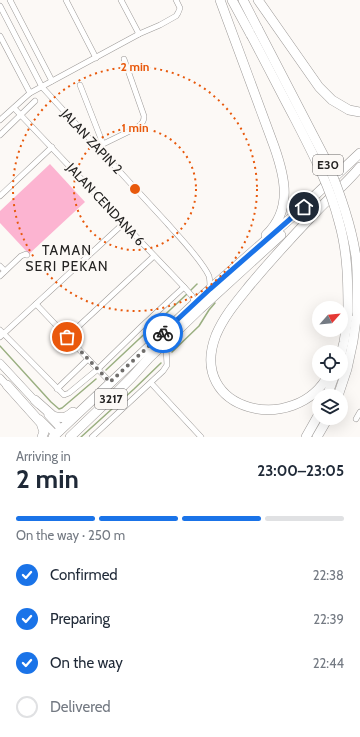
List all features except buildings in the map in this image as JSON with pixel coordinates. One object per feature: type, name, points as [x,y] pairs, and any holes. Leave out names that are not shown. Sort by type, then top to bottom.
[{"type":"highway","points":[[220,0],[280,162],[284,192],[282,206],[272,229],[232,270]]},
{"type":"highway","name":"E30","points":[[232,0],[307,142],[335,207],[347,262],[348,301]]},
{"type":"highway","name":"E30","points":[[243,0],[327,162],[344,204],[352,235],[356,257],[358,285],[357,312],[347,369],[340,389]]},
{"type":"highway","points":[[258,0],[320,87],[332,100],[349,110],[360,112]]},
{"type":"highway","name":"3217","points":[[152,355],[197,306],[210,289],[292,218],[360,153]]},
{"type":"highway","points":[[252,416],[237,409],[222,395],[218,387],[211,368],[211,356],[216,334],[231,308],[265,267],[359,168]]},
{"type":"highway","name":"3217","points":[[60,435],[108,385],[197,306],[359,168]]},
{"type":"highway","points":[[60,435],[68,431],[120,382],[152,355]]},
{"type":"highway","points":[[290,415],[306,406],[314,399],[326,381]]},
{"type":"highway","points":[[7,385],[41,423],[44,432],[42,437]]},
{"type":"highway","points":[[35,400],[53,416],[61,418],[67,417],[89,398],[108,385]]},
{"type":"highway","points":[[306,437],[313,425]]},
{"type":"highway","points":[[317,437],[324,425]]},
{"type":"main road","points":[[0,363],[35,400],[60,435]]},
{"type":"main road","points":[[0,378],[60,435]]},
{"type":"street","points":[[10,0],[52,81]]},
{"type":"street","points":[[66,0],[96,58]]},
{"type":"street","points":[[121,0],[139,34]]},
{"type":"street","points":[[0,120],[30,93],[139,34],[176,16],[180,8],[176,0]]},
{"type":"street","name":"JALAN ZAPIN 2","points":[[0,6],[42,87],[167,223],[202,264],[210,278],[210,289]]},
{"type":"street","points":[[0,36],[30,93]]},
{"type":"street","points":[[97,147],[138,127],[144,120],[144,116],[124,59]]},
{"type":"street","points":[[80,84],[103,144]]},
{"type":"street","points":[[0,134],[35,101]]},
{"type":"street","name":"JALAN CENDANA 6","points":[[14,108],[52,146],[187,290],[197,306]]},
{"type":"street","points":[[0,196],[52,146]]},
{"type":"street","points":[[124,224],[1,334],[64,395],[69,393],[98,369],[142,326],[187,290]]},
{"type":"street","points":[[0,276],[21,256],[27,255]]},
{"type":"street","points":[[67,337],[154,256]]},
{"type":"street","points":[[0,266],[5,271]]},
{"type":"street","points":[[36,304],[98,369],[108,385]]},
{"type":"street","points":[[92,437],[163,371],[167,365],[166,348],[168,344],[197,306]]},
{"type":"street","points":[[152,355],[162,352],[167,359]]},
{"type":"street","points":[[58,389],[88,359]]},
{"type":"street","points":[[151,383],[201,437]]},
{"type":"street","points":[[356,419],[360,412]]},
{"type":"shaded area","points":[[50,164],[85,202],[29,254],[0,223],[0,211]]},
{"type":"waterway","points":[[190,291],[197,284]]},
{"type":"waterway","points":[[106,370],[187,294]]},
{"type":"waterway","points":[[172,352],[199,326],[215,303]]},
{"type":"waterway","points":[[0,346],[59,409],[96,379]]},
{"type":"waterway","points":[[81,437],[161,363]]},
{"type":"way so far","points":[[67,337],[110,382],[163,333]]},
{"type":"district","name":"TAMAN SERI PEKAN","points":[[67,258]]},
{"type":"route","points":[[163,333],[210,289],[304,207]]}]
